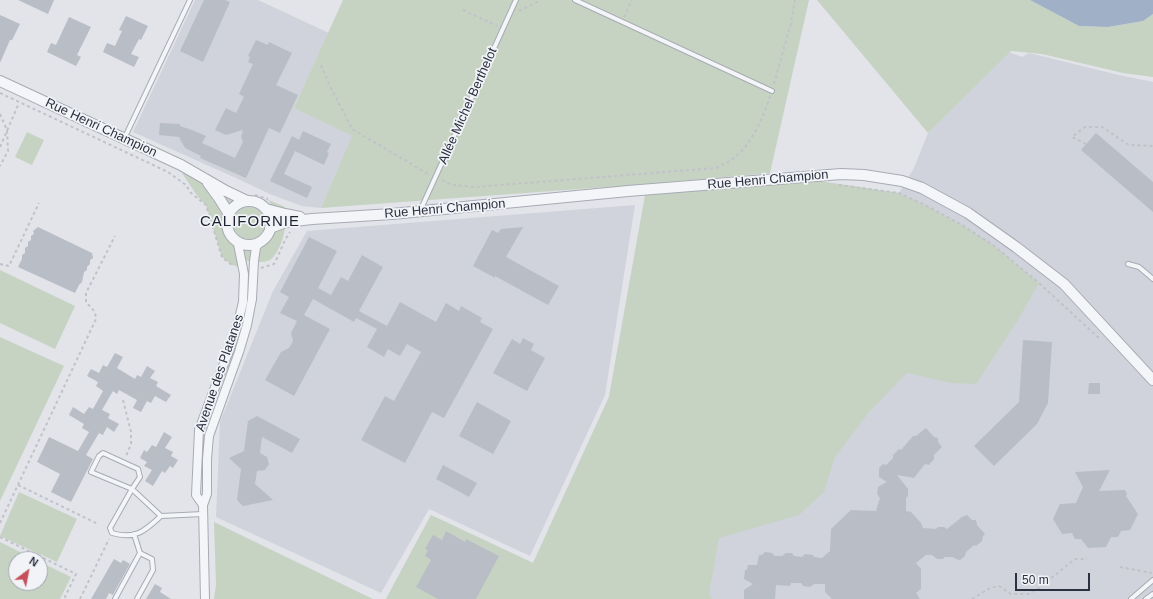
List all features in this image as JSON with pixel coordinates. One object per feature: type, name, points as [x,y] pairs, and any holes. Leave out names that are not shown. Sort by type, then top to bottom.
[{"type":"street","name":"Rue Henri Champion","points":[[0,81],[181,165],[226,191],[248,198]]},
{"type":"street","name":"Rue Henri Champion","points":[[270,228],[286,222],[312,219],[841,174],[864,175],[902,181],[922,188],[968,213],[1016,247],[1064,284],[1153,380]]},
{"type":"street","name":"Rue Henri Champion","points":[[202,176],[229,214]]},
{"type":"street","points":[[248,198],[258,203],[268,204],[270,228],[266,236],[260,242],[248,244],[235,240],[228,229],[228,220],[229,214],[237,205],[248,198]]},
{"type":"street","name":"Rue Henri Champion","points":[[268,204],[285,214],[312,219]]},
{"type":"street","name":"Avenue des Platanes","points":[[203,505],[196,495],[199,430],[238,323],[243,302],[244,274],[238,244],[235,240]]},
{"type":"street","name":"Avenue des Platanes","points":[[205,599],[203,505],[207,494],[207,459],[209,436],[247,325],[252,299],[253,268],[256,247],[260,242]]},
{"type":"lane","points":[[124,139],[190,0]]},
{"type":"lane","name":"Allée Michel Berthelot","points":[[420,211],[516,0]]},
{"type":"lane","points":[[575,0],[772,91]]},
{"type":"lane","points":[[1128,264],[1139,266],[1153,279]]},
{"type":"lane","points":[[161,516],[132,489],[91,472],[99,456],[103,453],[138,469],[140,477],[132,489],[110,528],[112,533],[124,537],[134,534],[148,529],[161,516],[203,514]]},
{"type":"lane","points":[[134,534],[140,553],[152,559],[153,570],[137,599]]},
{"type":"lane","points":[[115,599],[140,553]]},
{"type":"lane","points":[[1131,599],[1153,580]]},
{"type":"lane","points":[[1146,599],[1153,594]]},
{"type":"path","points":[[622,22],[632,0]]},
{"type":"path","points":[[321,65],[328,82],[352,128],[436,178],[452,185],[475,187],[716,168],[735,157],[754,134],[772,91],[791,23],[795,0]]},
{"type":"path","points":[[463,10],[503,29]]},
{"type":"path","points":[[0,93],[168,172],[186,185],[191,193],[206,205],[222,257],[232,265],[243,268]]},
{"type":"path","points":[[0,147],[19,103]]},
{"type":"path","points":[[0,114],[8,130],[8,151],[0,166]]},
{"type":"path","points":[[1086,144],[1072,137],[1085,127],[1102,127],[1129,145],[1153,146]]},
{"type":"path","points":[[839,185],[899,194],[962,225],[993,245],[1039,283],[1106,344]]},
{"type":"path","points":[[248,198],[268,204]]},
{"type":"path","points":[[0,264],[9,266],[39,203]]},
{"type":"path","points":[[253,268],[264,268],[274,264],[283,242],[291,228]]},
{"type":"path","points":[[0,522],[96,319],[95,312],[86,302],[86,293],[115,236]]},
{"type":"path","points":[[123,400],[131,432],[131,444],[123,462]]},
{"type":"path","points":[[18,485],[98,524]]},
{"type":"path","points":[[80,599],[112,533]]},
{"type":"path","points":[[0,537],[76,574],[64,599]]},
{"type":"path","points":[[972,599],[990,588],[999,586],[1011,594],[1028,594],[1039,588],[1075,559],[1087,559]]},
{"type":"path","points":[[1120,567],[1153,573]]},
{"type":"shaded area","points":[[195,0],[258,0],[329,33],[294,108],[353,136],[321,208],[302,206],[272,195],[133,132]]},
{"type":"shaded area","points":[[1009,52],[1022,57],[1029,53],[1153,82],[1153,599],[386,599],[431,515],[533,563],[609,397],[646,190],[812,176],[825,182],[899,193],[914,168],[928,133]]},
{"type":"shaded area","points":[[635,205],[605,395],[530,556],[429,509],[381,593],[216,517],[220,422],[273,291],[307,231]]},
{"type":"green space","points":[[343,0],[809,0],[770,173],[648,184],[321,208],[352,136],[294,108]]},
{"type":"green space","points":[[817,0],[1030,0],[1079,26],[1108,27],[1143,21],[1153,14],[1153,77],[1123,73],[1042,54],[1011,51],[928,133]]},
{"type":"green space","points":[[27,132],[44,140],[32,165],[15,157]]},
{"type":"green space","points":[[182,173],[202,176],[243,202],[233,209],[228,218],[229,227],[233,236],[240,242],[249,245],[258,243],[267,236],[269,231],[271,223],[270,215],[274,211],[269,201],[264,198],[285,207],[286,220],[284,235],[274,256],[270,260],[263,262],[242,260],[243,268],[232,265],[222,257],[206,205],[198,197]]},
{"type":"green space","points":[[812,176],[825,182],[899,193],[925,205],[962,225],[993,245],[1039,283],[1018,320],[976,384],[951,383],[907,373],[869,412],[835,457],[824,492],[799,515],[719,538],[709,593],[712,599],[386,599],[431,515],[533,563],[609,397],[646,190]]},
{"type":"green space","points":[[249,207],[258,210],[262,214],[265,223],[262,232],[258,236],[249,239],[240,236],[236,232],[233,223],[236,214],[240,210]]},
{"type":"green space","points":[[0,270],[75,306],[55,349],[0,323]]},
{"type":"green space","points":[[0,337],[64,366],[0,501]]},
{"type":"green space","points":[[19,492],[77,519],[57,562],[48,558],[48,551],[33,551],[0,536]]},
{"type":"green space","points":[[214,522],[373,599],[214,599],[216,585]]},
{"type":"green space","points":[[0,542],[18,551],[8,551],[8,591],[48,591],[48,566],[71,577],[60,599],[0,599]]},
{"type":"water","points":[[1030,0],[1153,0],[1153,14],[1143,21],[1108,27],[1079,26]]},
{"type":"building","points":[[18,0],[54,0],[48,14]]},
{"type":"building","points":[[204,0],[225,0],[230,2],[203,62],[180,51]]},
{"type":"building","points":[[0,15],[20,24],[12,40],[10,40],[0,63]]},
{"type":"building","points":[[126,16],[148,26],[141,40],[139,39],[131,54],[139,57],[134,67],[103,52],[107,43],[115,46],[122,31],[119,30]]},
{"type":"building","points":[[69,17],[91,27],[77,55],[81,57],[76,66],[47,52],[51,43],[56,45]]},
{"type":"building","points":[[256,40],[268,45],[269,42],[292,53],[276,85],[298,95],[280,133],[269,128],[246,178],[200,158],[201,156],[185,148],[179,137],[159,135],[160,123],[180,124],[180,126],[206,136],[202,143],[235,158],[243,142],[241,137],[243,130],[226,135],[215,130],[226,108],[236,113],[244,97],[239,94],[253,64],[248,62],[250,57],[248,56]]},
{"type":"building","points":[[303,131],[331,144],[327,152],[329,153],[324,165],[295,151],[284,174],[312,187],[307,198],[270,181],[292,136],[299,140]]},
{"type":"building","points":[[1096,133],[1153,182],[1153,212],[1081,150]]},
{"type":"building","points":[[38,227],[92,253],[93,258],[90,260],[87,270],[84,272],[82,282],[75,293],[18,267],[22,259],[22,255],[25,253],[25,248],[31,240],[31,236],[34,234],[33,231]]},
{"type":"building","points":[[523,227],[506,257],[559,286],[548,305],[495,276],[495,278],[473,266],[492,230],[498,233],[501,229]]},
{"type":"building","points":[[309,237],[337,251],[318,288],[331,295],[341,277],[348,281],[362,255],[383,267],[359,311],[387,326],[400,302],[436,322],[446,303],[459,311],[461,306],[482,318],[480,322],[493,329],[444,418],[432,412],[405,463],[361,440],[385,396],[394,401],[421,352],[407,344],[400,356],[388,349],[384,357],[367,347],[377,329],[356,318],[354,322],[313,299],[304,315],[330,329],[294,396],[265,380],[281,352],[289,348],[293,341],[291,333],[297,321],[280,313],[289,297],[280,292]]},
{"type":"building","points":[[523,338],[534,344],[531,350],[545,358],[527,391],[493,373],[512,339],[520,344]]},
{"type":"building","points":[[1023,340],[1052,342],[1048,403],[1037,424],[994,466],[974,446],[1019,402]]},
{"type":"building","points":[[115,353],[123,357],[117,368],[135,379],[137,375],[141,377],[147,366],[155,371],[150,378],[158,382],[156,386],[171,395],[166,402],[155,396],[151,403],[147,401],[141,412],[133,408],[137,400],[119,390],[117,394],[113,391],[102,410],[110,414],[108,418],[119,424],[114,432],[107,427],[103,435],[99,433],[86,455],[93,459],[71,502],[51,492],[60,474],[37,462],[49,437],[78,451],[89,432],[82,428],[84,424],[69,415],[73,407],[84,414],[89,407],[93,409],[103,391],[96,386],[98,382],[87,376],[91,369],[99,373],[103,365],[107,367]]},
{"type":"building","points":[[1089,383],[1100,383],[1100,394],[1088,394]]},
{"type":"building","points":[[477,402],[511,421],[493,454],[459,436]]},
{"type":"building","points":[[257,416],[300,439],[292,453],[262,437],[260,453],[267,457],[269,464],[265,470],[257,471],[255,484],[273,500],[243,506],[237,500],[241,469],[229,458],[244,451],[248,421]]},
{"type":"building","points":[[926,428],[934,437],[938,438],[938,442],[942,447],[934,455],[934,459],[929,465],[925,464],[914,478],[897,475],[908,489],[906,511],[911,512],[921,523],[923,528],[936,529],[938,527],[944,527],[947,529],[962,517],[967,515],[972,520],[976,520],[977,525],[985,534],[982,541],[976,546],[974,545],[960,560],[953,557],[937,559],[932,555],[926,555],[916,563],[921,569],[921,589],[916,593],[920,599],[832,599],[825,592],[825,584],[814,584],[810,587],[803,586],[801,583],[791,583],[790,586],[776,585],[775,599],[744,599],[744,590],[753,584],[744,579],[745,570],[747,570],[748,565],[757,565],[759,555],[762,555],[765,552],[772,553],[775,556],[782,556],[786,553],[792,553],[794,556],[802,557],[805,554],[822,558],[830,551],[831,529],[851,510],[876,511],[880,498],[877,494],[878,487],[887,482],[879,477],[879,468],[883,464],[886,465],[893,458],[893,455],[899,449],[901,450],[913,436],[916,436]]},
{"type":"building","points":[[164,432],[172,437],[165,448],[173,452],[171,456],[178,460],[173,468],[170,466],[165,473],[162,471],[153,486],[145,481],[152,470],[144,466],[147,462],[140,458],[144,450],[147,452],[152,445],[156,447]]},
{"type":"building","points":[[443,465],[477,483],[469,497],[436,479]]},
{"type":"building","points":[[1110,470],[1099,491],[1125,490],[1127,494],[1126,496],[1138,514],[1130,530],[1121,531],[1118,537],[1111,537],[1106,547],[1088,548],[1081,539],[1075,539],[1072,533],[1062,534],[1053,519],[1060,504],[1076,503],[1083,487],[1075,472]]},
{"type":"building","points":[[446,531],[465,542],[466,539],[499,556],[476,599],[438,599],[416,587],[431,560],[425,556],[428,550],[425,549],[433,535],[442,540]]},
{"type":"building","points":[[114,559],[121,563],[123,560],[130,564],[113,595],[109,593],[106,599],[91,599]]},
{"type":"building","points":[[155,584],[162,588],[160,592],[171,599],[146,599]]},
{"type":"district","name":"CALIFORNIE","points":[[250,222]]}]
